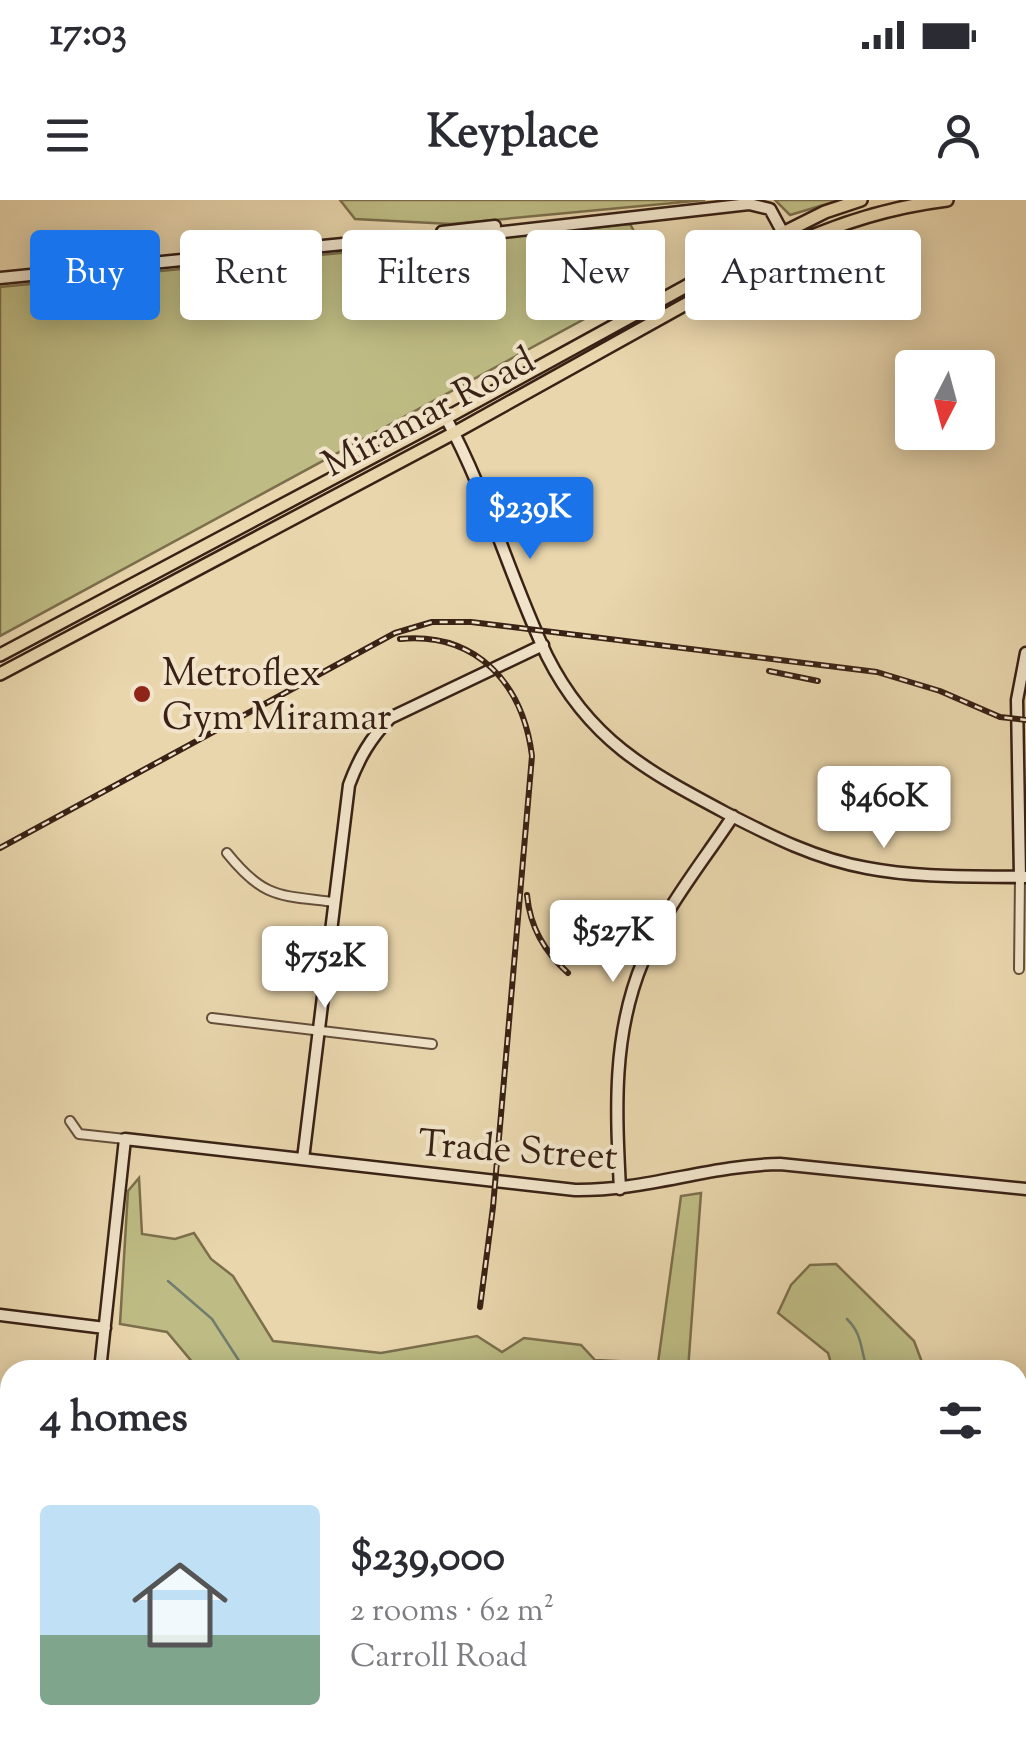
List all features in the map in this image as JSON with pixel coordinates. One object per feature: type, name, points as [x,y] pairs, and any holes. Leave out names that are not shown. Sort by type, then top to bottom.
[{"type":"main road","name":"Miramar Road","points":[[789,230],[862,200]]},
{"type":"main road","name":"Miramar Road","points":[[827,230],[910,205],[946,200]]},
{"type":"main road","name":"Miramar Road","points":[[0,656],[685,287]]},
{"type":"main road","name":"Miramar Road","points":[[0,674],[454,433],[685,304]]},
{"type":"street","points":[[0,278],[469,236],[749,204],[770,209],[784,230]]},
{"type":"street","points":[[446,418],[543,645],[577,705],[622,752],[649,773],[794,846],[862,867],[918,875],[1023,877]]},
{"type":"street","points":[[304,1159],[349,785],[358,758],[390,718],[543,645]]},
{"type":"street","points":[[1019,970],[1023,877],[1017,700],[1026,653]]},
{"type":"street","points":[[620,1189],[615,1097],[618,1052],[630,998],[658,930],[732,816]]},
{"type":"street","points":[[227,854],[261,888],[276,894],[334,902]]},
{"type":"street","points":[[212,1018],[432,1044]]},
{"type":"street","name":"Trade Street","points":[[70,1121],[79,1134],[575,1190],[620,1189],[763,1164],[1026,1189]]},
{"type":"street","points":[[101,1360],[125,1139]]},
{"type":"street","points":[[0,1315],[105,1328]]},
{"type":"shaded area","points":[[340,200],[705,200],[451,224],[355,219]]},
{"type":"shaded area","points":[[775,200],[840,200],[790,215]]},
{"type":"shaded area","points":[[630,224],[633,230],[570,230]]},
{"type":"shaded area","points":[[526,234],[526,320],[583,320],[0,636],[0,287],[30,284],[30,320],[160,320],[160,271],[180,269],[180,320],[322,320],[322,255],[342,253],[342,320],[506,320],[506,236]]},
{"type":"shaded area","points":[[139,1178],[142,1234],[175,1239],[194,1233],[211,1259],[233,1276],[273,1341],[381,1353],[477,1336],[502,1352],[524,1338],[581,1345],[595,1360],[191,1360],[167,1332],[120,1324],[128,1191]]},
{"type":"shaded area","points":[[701,1193],[689,1360],[658,1360],[681,1196]]},
{"type":"shaded area","points":[[836,1264],[914,1341],[921,1360],[830,1360],[828,1353],[778,1313],[791,1285],[810,1265]]},
{"type":"waterway","points":[[168,1281],[212,1319],[239,1360]]},
{"type":"waterway","points":[[847,1319],[858,1335],[865,1360]]},
{"type":"railway","points":[[0,848],[395,633],[432,622],[471,622],[877,672],[940,691],[1000,717],[1026,720]]},
{"type":"railway","points":[[400,639],[452,644],[492,668],[518,706],[532,756],[493,1207],[480,1307]]},
{"type":"railway","points":[[769,671],[818,681]]},
{"type":"railway","points":[[527,895],[540,938],[568,973]]},
{"type":"place","name":"Metroflex Gym Miramar","points":[[142,694]]}]
